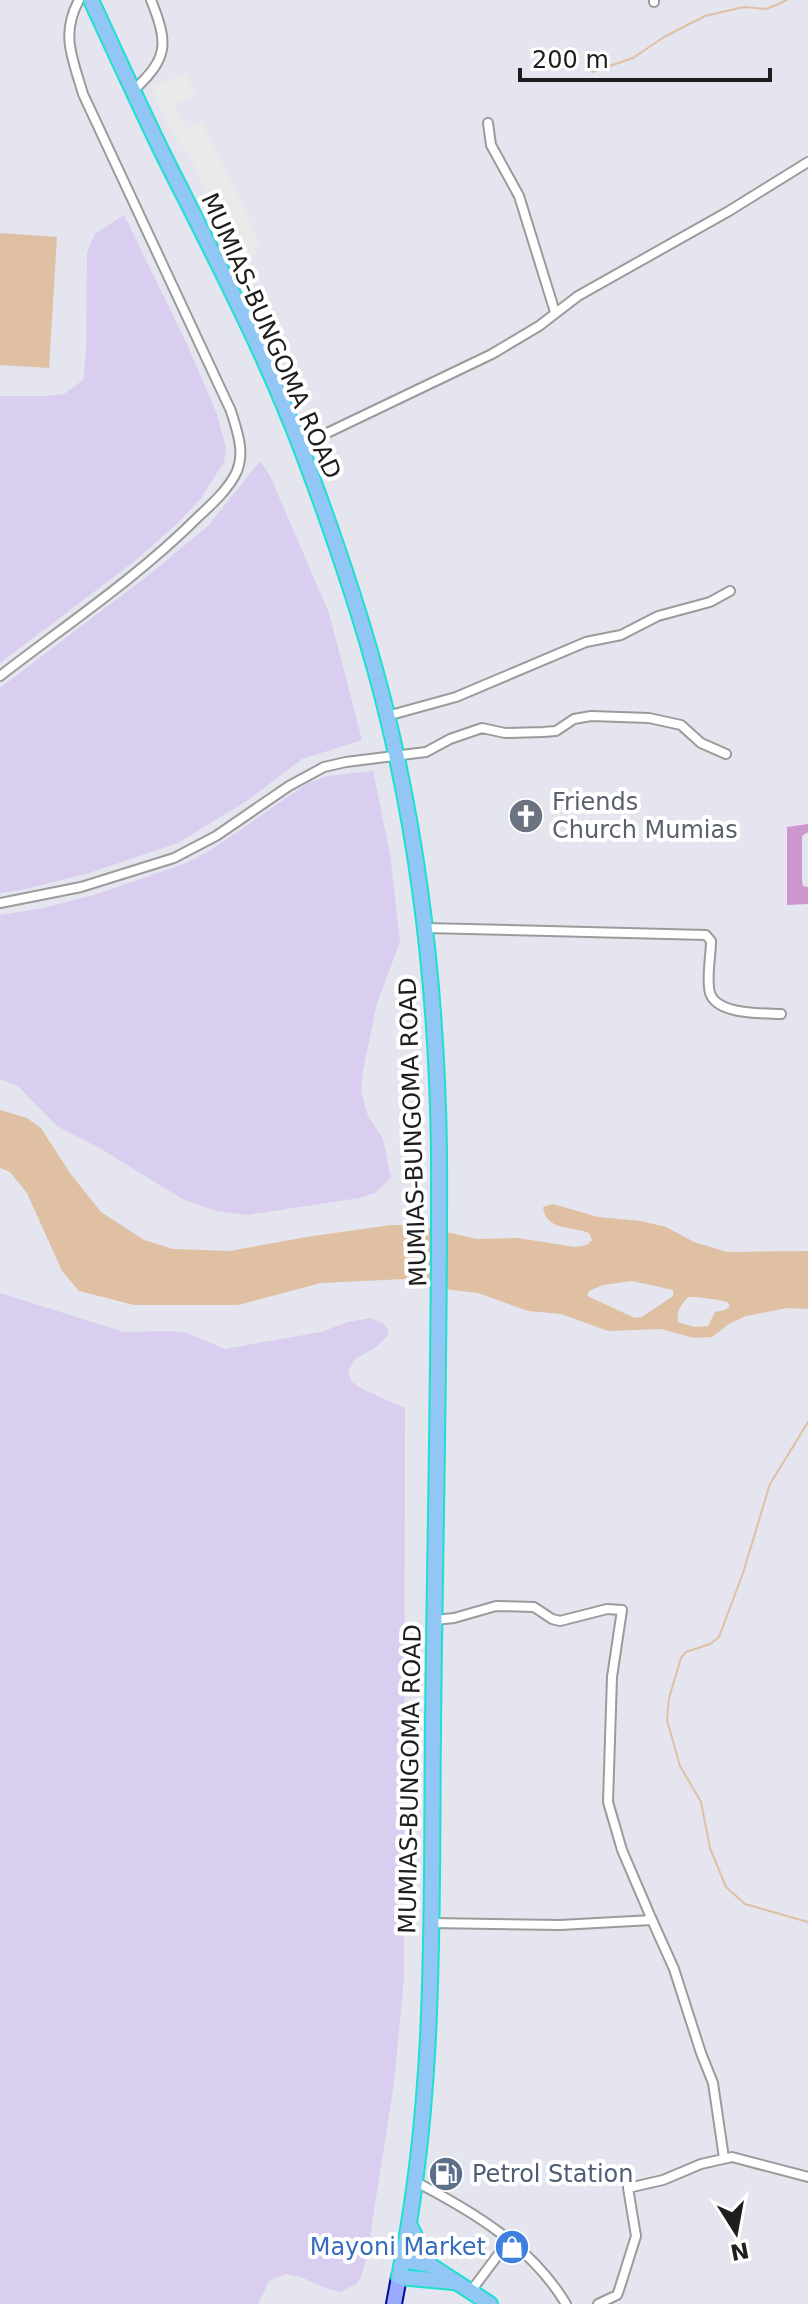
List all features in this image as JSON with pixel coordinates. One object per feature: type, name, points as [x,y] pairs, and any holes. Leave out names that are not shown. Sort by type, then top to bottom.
[{"type":"highway","name":"MUMIAS-BUNGOMA ROAD","points":[[91,0],[226,281],[300,446],[358,611],[387,716],[425,928],[436,1032],[439,1213],[431,1923],[426,2081],[416,2182],[399,2277]]},
{"type":"highway","points":[[410,2225],[430,2265]]},
{"type":"highway","points":[[403,2260],[430,2265],[481,2300]]},
{"type":"highway","points":[[399,2277],[453,2282]]},
{"type":"main road","points":[[394,2304],[399,2277]]},
{"type":"street","points":[[0,676],[186,530],[224,490],[234,476],[240,459],[239,438],[231,411],[83,94],[69,47],[68,32],[79,0]]},
{"type":"street","points":[[133,91],[156,69],[162,54],[160,26],[151,0]]},
{"type":"street","points":[[488,123],[491,145],[519,196],[555,312]]},
{"type":"street","points":[[300,446],[492,354],[539,326],[555,312],[808,162]]},
{"type":"street","points":[[387,716],[456,697],[580,644],[621,635],[658,616],[710,602],[730,591]]},
{"type":"street","points":[[0,903],[81,887],[174,858],[216,836],[309,774],[346,762],[434,750],[450,739],[482,728],[505,733],[552,732],[574,719],[603,716],[670,721],[681,725],[707,746],[726,754]]},
{"type":"street","points":[[425,928],[706,935],[711,941],[711,995],[717,1004],[740,1011],[781,1014]]},
{"type":"street","points":[[434,1620],[454,1618],[496,1606],[534,1607],[560,1621],[607,1609],[622,1610],[612,1677],[608,1799],[622,1850],[674,1969],[713,2083],[724,2158]]},
{"type":"street","points":[[431,1923],[560,1925],[652,1920]]},
{"type":"street","points":[[598,2304],[617,2295],[635,2242],[628,2188],[658,2182],[724,2158],[745,2158],[808,2177]]},
{"type":"street","points":[[416,2182],[510,2239],[546,2274],[566,2304]]},
{"type":"street","points":[[481,2300],[510,2239]]},
{"type":"shaded area","points":[[185,73],[195,95],[174,105],[186,129],[202,122],[253,228],[258,243],[253,257],[236,262],[192,159],[169,128],[152,88]]},
{"type":"shaded area","points":[[124,215],[187,344],[217,414],[226,448],[224,462],[201,498],[178,523],[132,563],[0,663],[0,396],[64,394],[83,380],[87,252],[95,234]]},
{"type":"shaded area","points":[[0,233],[57,237],[49,368],[0,365]]},
{"type":"shaded area","points":[[260,461],[270,476],[329,613],[362,740],[302,759],[248,800],[178,843],[89,873],[0,893],[0,688],[208,526]]},
{"type":"shaded area","points":[[373,771],[390,854],[400,942],[377,1003],[363,1070],[361,1092],[368,1116],[383,1139],[391,1178],[375,1193],[248,1215],[216,1211],[184,1200],[57,1126],[18,1086],[0,1079],[0,915],[94,895],[184,864],[211,850],[308,783],[328,776]]},
{"type":"shaded area","points":[[808,824],[808,832],[802,836],[802,881],[803,886],[808,887],[808,904],[787,905],[787,827]]},
{"type":"shaded area","points":[[0,1110],[27,1118],[41,1128],[70,1173],[101,1212],[144,1240],[173,1249],[230,1251],[391,1225],[416,1225],[477,1239],[518,1238],[575,1247],[587,1245],[592,1240],[589,1233],[549,1220],[543,1207],[553,1204],[598,1217],[666,1227],[694,1242],[727,1252],[808,1251],[808,1309],[788,1308],[746,1316],[712,1337],[694,1338],[661,1329],[608,1331],[561,1314],[528,1311],[478,1293],[426,1287],[405,1279],[321,1283],[238,1305],[134,1305],[79,1291],[62,1271],[27,1193],[10,1172],[0,1168]],"holes":[[[632,1281],[673,1290],[673,1296],[642,1317],[635,1318],[587,1296],[589,1291],[603,1285]],[[688,1297],[723,1301],[730,1306],[715,1312],[708,1326],[694,1327],[678,1322],[680,1308]]]},
{"type":"shaded area","points":[[0,1293],[124,1332],[187,1333],[225,1349],[321,1332],[371,1318],[383,1323],[388,1330],[388,1335],[378,1346],[355,1359],[348,1371],[352,1382],[362,1389],[405,1408],[404,1978],[394,2083],[367,2256],[356,2284],[341,2292],[286,2274],[269,2281],[258,2304],[0,2304]]},
{"type":"waterway","points":[[592,72],[633,58],[664,37],[705,16],[744,7],[767,9],[787,0]]},
{"type":"waterway","points":[[808,1422],[770,1484],[743,1573],[719,1637],[710,1644],[686,1652],[681,1658],[669,1698],[667,1720],[680,1766],[701,1802],[710,1848],[726,1887],[745,1904],[808,1922]]},
{"type":"place","name":"Friends Church Mumias","points":[[526,816]]},
{"type":"place","name":"Petrol Station","points":[[446,2174]]},
{"type":"place","name":"Mayoni Market","points":[[512,2247]]}]
